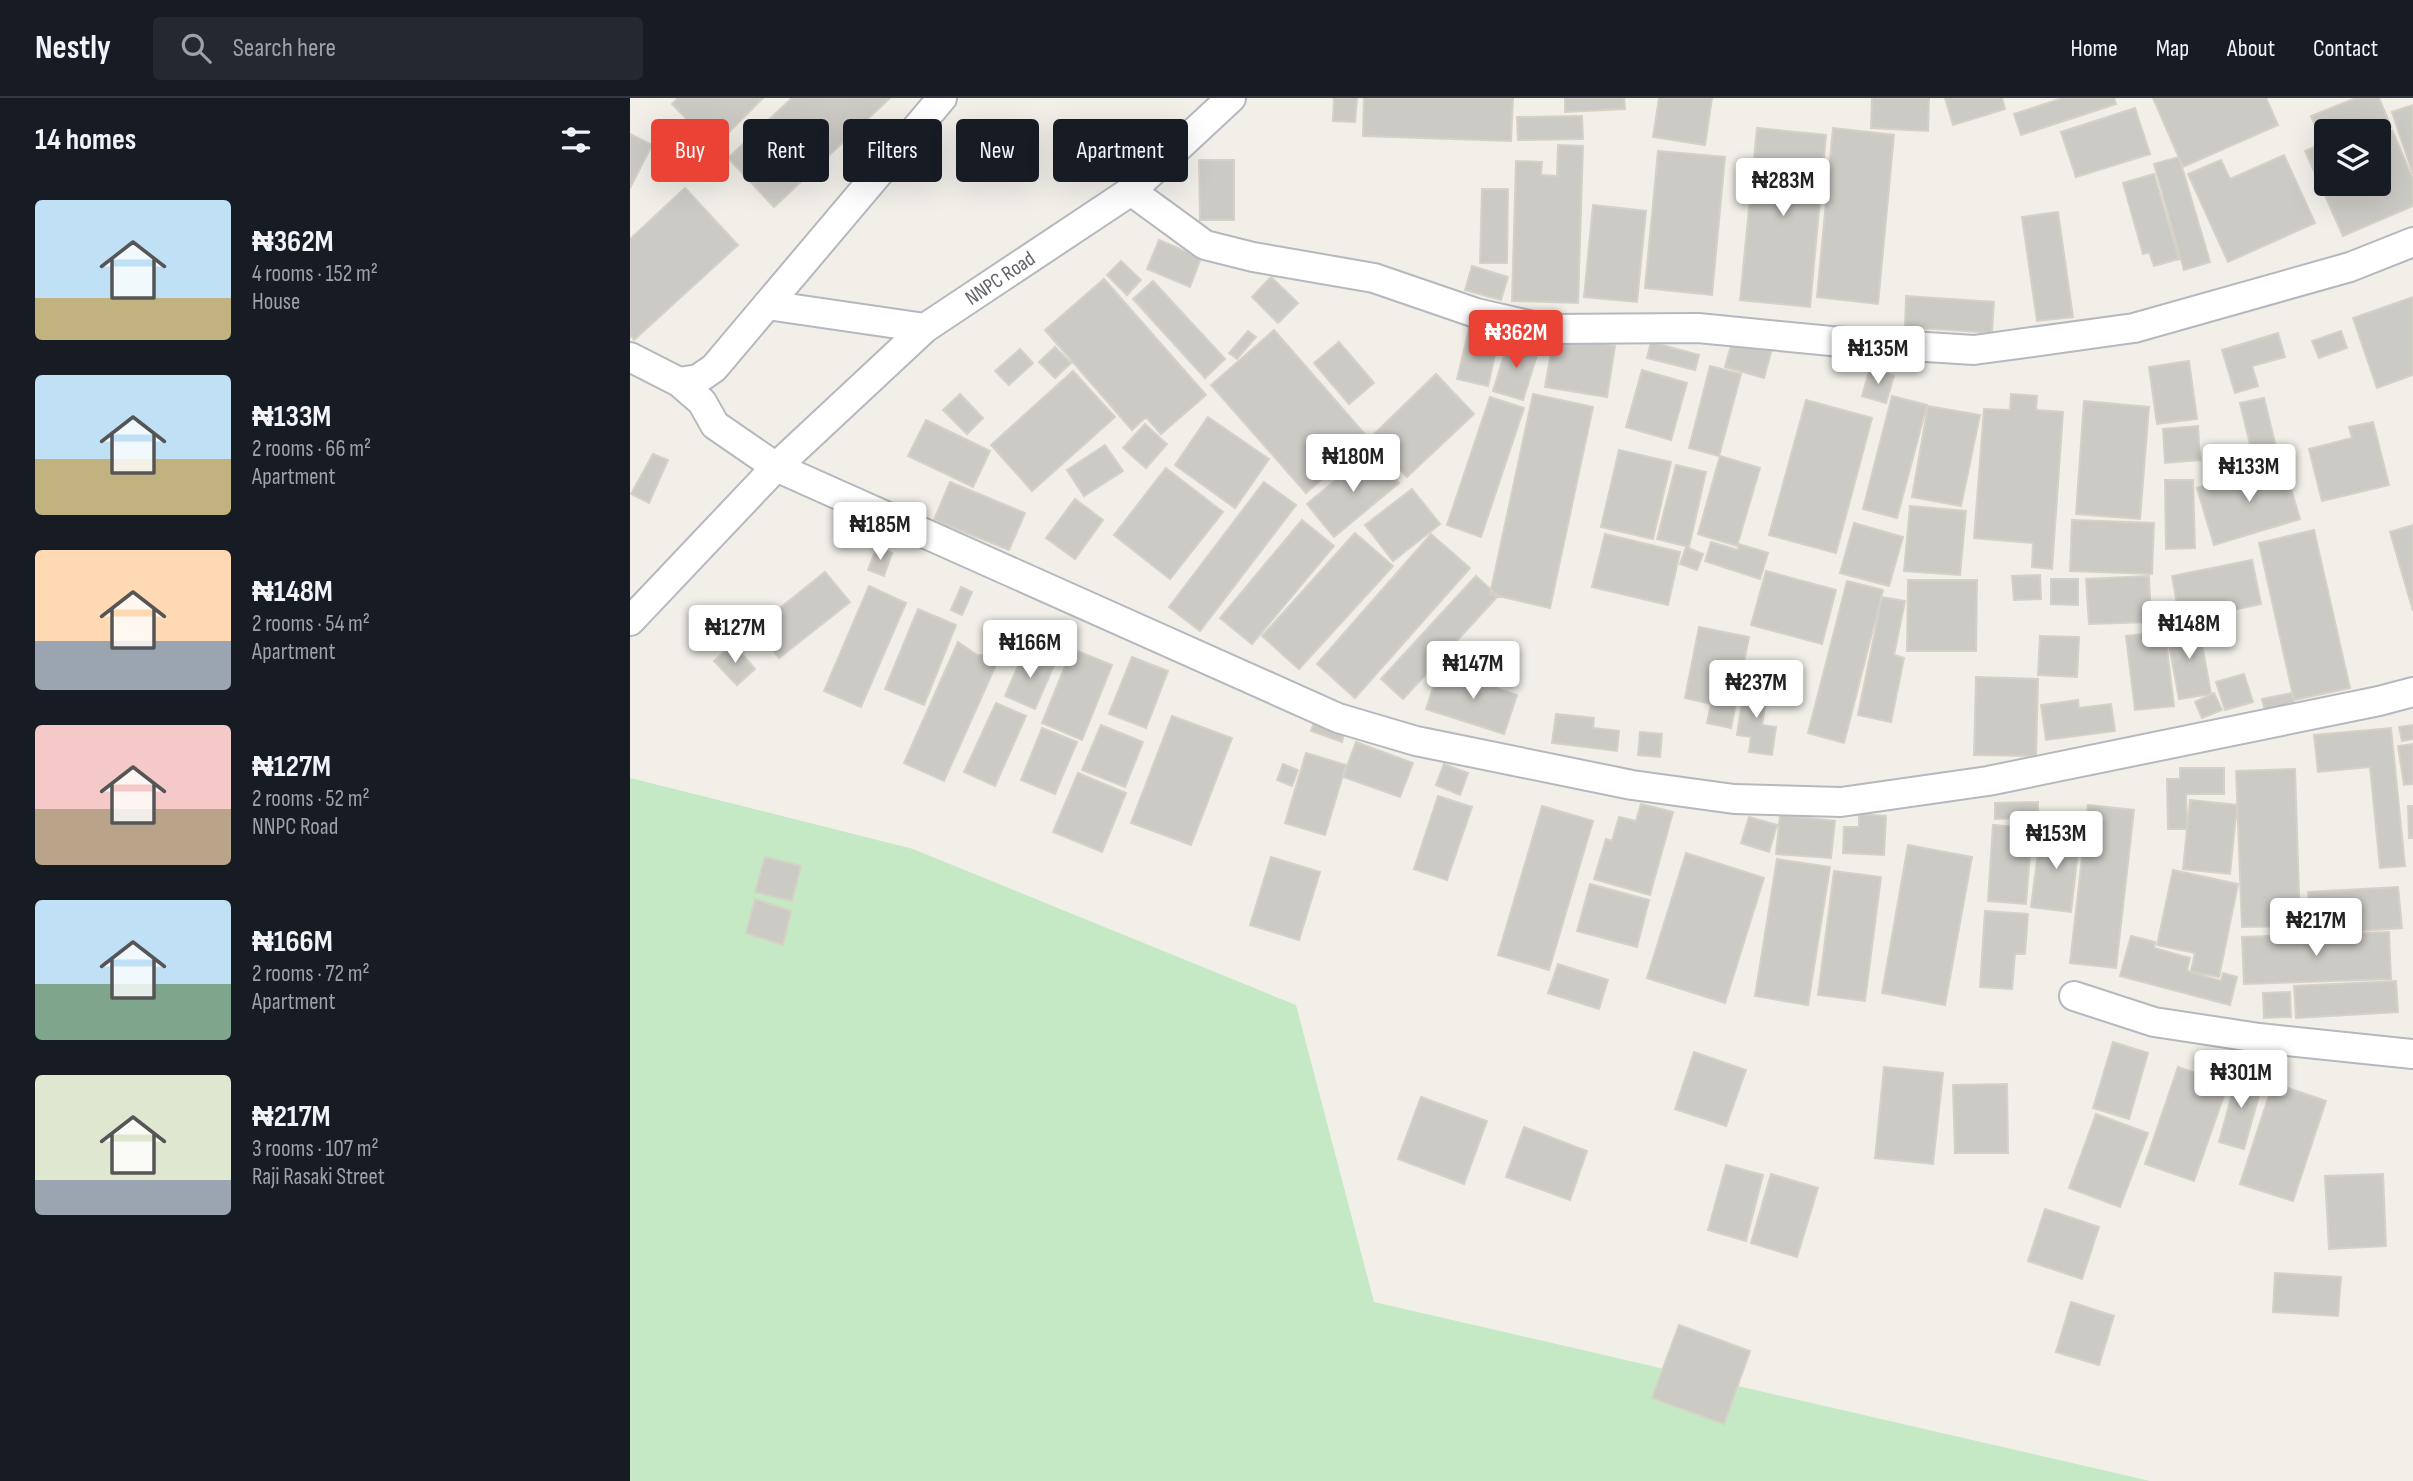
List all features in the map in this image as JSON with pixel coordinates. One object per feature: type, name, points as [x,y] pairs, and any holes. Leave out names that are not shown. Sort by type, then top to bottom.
[{"type":"street","points":[[679,382],[698,379],[714,368],[942,98]]},
{"type":"street","name":"NNPC Road","points":[[630,621],[776,467],[925,328],[1130,191],[1223,100]]},
{"type":"street","points":[[1130,191],[1205,246],[1374,278],[1476,313],[1546,329],[1698,328],[1831,341],[1974,350],[2134,328],[2350,267],[2413,242]]},
{"type":"street","points":[[767,305],[925,328]]},
{"type":"street","points":[[630,357],[679,382],[702,402],[715,425],[776,467],[1338,718],[1416,741],[1632,785],[1721,797],[1841,802],[1988,781],[2413,692]]},
{"type":"street","points":[[2074,996],[2154,1021],[2259,1038],[2413,1054]]},
{"type":"green space","points":[[630,778],[913,849],[1296,1005],[1374,1302],[2150,1481],[630,1481]]},
{"type":"building","points":[[678,98],[763,98],[729,132],[729,119],[687,119],[672,104]]},
{"type":"building","points":[[792,98],[890,98],[868,119],[843,119],[843,142],[829,155],[829,119],[770,119]]},
{"type":"building","points":[[1334,98],[1357,98],[1355,122],[1333,121]]},
{"type":"building","points":[[1364,98],[1513,98],[1511,141],[1363,136]]},
{"type":"building","points":[[1565,98],[1624,98],[1625,109],[1565,112]]},
{"type":"building","points":[[1659,98],[1712,98],[1705,145],[1653,137]]},
{"type":"building","points":[[1872,98],[1929,98],[1928,131],[1871,128]]},
{"type":"building","points":[[1945,98],[2002,98],[2005,109],[1953,125]]},
{"type":"building","points":[[2063,98],[2114,98],[2116,104],[2021,135],[2014,114]]},
{"type":"building","points":[[2153,98],[2266,98],[2278,125],[2183,167]]},
{"type":"building","points":[[2356,98],[2379,98],[2388,119],[2314,119],[2314,123],[2311,116]]},
{"type":"building","points":[[2413,105],[2413,174],[2392,112]]},
{"type":"building","points":[[2135,108],[2150,154],[2076,177],[2061,132]]},
{"type":"building","points":[[1582,116],[1583,139],[1518,140],[1517,117]]},
{"type":"building","points":[[1757,128],[1826,135],[1810,307],[1740,300]]},
{"type":"building","points":[[1833,128],[1894,135],[1878,304],[1817,297]]},
{"type":"building","points":[[2391,130],[2413,179],[2413,206],[2343,236],[2325,196],[2391,196]]},
{"type":"building","points":[[630,134],[651,147],[630,188]]},
{"type":"building","points":[[743,144],[743,174],[729,159]]},
{"type":"building","points":[[1558,145],[1583,146],[1578,303],[1512,301],[1516,161],[1542,162],[1541,175],[1557,176]]},
{"type":"building","points":[[2314,147],[2314,171],[2305,151]]},
{"type":"building","points":[[1658,151],[1725,157],[1712,295],[1645,288]]},
{"type":"building","points":[[2284,155],[2315,223],[2228,262],[2188,174],[2221,160],[2230,179]]},
{"type":"building","points":[[2179,157],[2210,262],[2184,270],[2154,164]]},
{"type":"building","points":[[1199,160],[1234,160],[1234,220],[1200,220]]},
{"type":"building","points":[[2154,174],[2179,259],[2154,266],[2149,252],[2143,254],[2123,183]]},
{"type":"building","points":[[751,182],[801,182],[774,207]]},
{"type":"building","points":[[685,188],[738,245],[634,340],[630,335],[630,239]]},
{"type":"building","points":[[1482,189],[1508,189],[1507,263],[1480,263]]},
{"type":"building","points":[[1593,205],[1646,211],[1637,302],[1584,297]]},
{"type":"building","points":[[2058,212],[2073,317],[2037,321],[2022,217]]},
{"type":"building","points":[[1159,240],[1201,258],[1190,287],[1147,269]]},
{"type":"building","points":[[1121,261],[1141,280],[1127,295],[1107,275]]},
{"type":"building","points":[[1472,266],[1508,277],[1501,300],[1465,290]]},
{"type":"building","points":[[1271,277],[1298,303],[1278,323],[1252,297]]},
{"type":"building","points":[[1104,279],[1206,395],[1161,434],[1146,417],[1132,430],[1045,330]]},
{"type":"building","points":[[1153,281],[1225,359],[1205,378],[1133,299]]},
{"type":"building","points":[[1906,296],[1994,302],[1992,333],[1905,327]]},
{"type":"building","points":[[2413,297],[2413,375],[2377,388],[2353,318]]},
{"type":"building","points":[[1470,325],[1500,332],[1488,386],[1457,379]]},
{"type":"building","points":[[1274,330],[1369,439],[1306,493],[1211,385]]},
{"type":"building","points":[[1248,331],[1256,337],[1237,359],[1229,353]]},
{"type":"building","points":[[2341,331],[2347,348],[2319,358],[2312,341]]},
{"type":"building","points":[[2278,333],[2285,357],[2252,366],[2258,386],[2235,393],[2222,350]]},
{"type":"building","points":[[1554,335],[1615,346],[1607,397],[1545,387]]},
{"type":"building","points":[[1733,338],[1772,349],[1764,378],[1725,367]]},
{"type":"building","points":[[1509,339],[1539,349],[1523,400],[1493,391]]},
{"type":"building","points":[[1339,342],[1374,383],[1349,404],[1314,363]]},
{"type":"building","points":[[1651,342],[1699,355],[1695,370],[1647,358]]},
{"type":"building","points":[[1055,347],[1071,363],[1055,378],[1039,362]]},
{"type":"building","points":[[1020,349],[1033,363],[1009,385],[995,371]]},
{"type":"building","points":[[2189,361],[2197,419],[2157,424],[2149,367]]},
{"type":"building","points":[[1710,366],[1741,374],[1719,456],[1689,448]]},
{"type":"building","points":[[1870,368],[1894,376],[1886,403],[1862,396]]},
{"type":"building","points":[[1642,370],[1687,383],[1671,440],[1626,427]]},
{"type":"building","points":[[1073,371],[1115,417],[1032,491],[991,445]]},
{"type":"building","points":[[1436,374],[1474,414],[1407,477],[1370,438]]},
{"type":"building","points":[[960,394],[983,418],[967,434],[943,410]]},
{"type":"building","points":[[1533,394],[1593,407],[1550,608],[1490,594]]},
{"type":"building","points":[[2011,394],[2037,396],[2036,410],[2063,412],[2052,569],[2032,567],[2033,543],[1974,538],[1984,409],[2010,410]]},
{"type":"building","points":[[1892,396],[1927,405],[1897,518],[1863,509]]},
{"type":"building","points":[[1490,397],[1524,408],[1481,537],[1447,525]]},
{"type":"building","points":[[2264,398],[2278,455],[2254,461],[2240,403]]},
{"type":"building","points":[[1806,400],[1872,418],[1836,553],[1769,535]]},
{"type":"building","points":[[2084,401],[2149,407],[2140,519],[2076,514]]},
{"type":"building","points":[[1928,406],[1980,415],[1961,506],[1912,497]]},
{"type":"building","points":[[1208,417],[1269,459],[1235,508],[1175,465]]},
{"type":"building","points":[[926,420],[990,451],[973,487],[908,456]]},
{"type":"building","points":[[2373,422],[2389,485],[2322,501],[2309,449],[2352,438],[2349,427]]},
{"type":"building","points":[[1145,424],[1167,444],[1146,468],[1123,448]]},
{"type":"building","points":[[2198,426],[2200,460],[2165,463],[2163,429]]},
{"type":"building","points":[[1105,445],[1123,471],[1084,496],[1067,470]]},
{"type":"building","points":[[1372,450],[1399,483],[1334,537],[1307,504]]},
{"type":"building","points":[[1619,450],[1671,462],[1653,539],[1601,527]]},
{"type":"building","points":[[653,454],[668,460],[649,503],[631,494]]},
{"type":"building","points":[[1720,456],[1760,468],[1737,546],[1698,534]]},
{"type":"building","points":[[2283,462],[2300,519],[2214,545],[2197,488]]},
{"type":"building","points":[[1676,465],[1706,472],[1689,547],[1657,539]]},
{"type":"building","points":[[1166,468],[1223,512],[1170,579],[1114,535]]},
{"type":"building","points":[[2165,480],[2193,480],[2195,548],[2166,549]]},
{"type":"building","points":[[950,482],[1025,513],[1009,550],[934,520]]},
{"type":"building","points":[[1264,482],[1296,505],[1200,631],[1169,607]]},
{"type":"building","points":[[1412,489],[1440,524],[1393,561],[1365,525]]},
{"type":"building","points":[[1075,499],[1103,520],[1075,559],[1046,538]]},
{"type":"building","points":[[1910,506],[1966,511],[1960,575],[1904,571]]},
{"type":"building","points":[[1302,520],[1334,546],[1252,644],[1220,618]]},
{"type":"building","points":[[2072,520],[2154,523],[2152,574],[2070,571]]},
{"type":"building","points":[[1854,523],[1903,537],[1889,586],[1840,573]]},
{"type":"building","points":[[2413,525],[2413,611],[2390,532]]},
{"type":"building","points":[[2314,530],[2350,688],[2294,700],[2259,543]]},
{"type":"building","points":[[1355,533],[1393,566],[1299,669],[1262,636]]},
{"type":"building","points":[[1431,534],[1470,568],[1355,698],[1317,664]]},
{"type":"building","points":[[1605,534],[1680,552],[1668,605],[1592,587]]},
{"type":"building","points":[[1711,542],[1738,550],[1739,544],[1768,553],[1760,579],[1705,561]]},
{"type":"building","points":[[877,547],[892,553],[884,576],[868,570]]},
{"type":"building","points":[[1686,547],[1703,554],[1697,570],[1680,564]]},
{"type":"building","points":[[2252,560],[2261,604],[2180,621],[2172,576]]},
{"type":"building","points":[[1766,571],[1836,590],[1822,644],[1751,625]]},
{"type":"building","points":[[825,572],[850,602],[779,658],[755,628]]},
{"type":"building","points":[[2040,575],[2041,599],[2014,600],[2012,576]]},
{"type":"building","points":[[1476,576],[1498,596],[1403,699],[1381,679]]},
{"type":"building","points":[[2149,576],[2151,622],[2089,624],[2086,579]]},
{"type":"building","points":[[2051,579],[2078,579],[2078,605],[2051,604]]},
{"type":"building","points":[[1908,580],[1977,580],[1976,651],[1907,651]]},
{"type":"building","points":[[1847,581],[1883,590],[1844,743],[1808,733]]},
{"type":"building","points":[[869,586],[906,603],[861,707],[824,691]]},
{"type":"building","points":[[961,587],[972,592],[962,615],[951,610]]},
{"type":"building","points":[[1882,597],[1905,601],[1894,655],[1904,658],[1891,722],[1858,715]]},
{"type":"building","points":[[918,609],[956,625],[924,705],[885,689]]},
{"type":"building","points":[[2198,622],[2211,694],[2179,699],[2166,628]]},
{"type":"building","points":[[1699,627],[1749,637],[1731,728],[1707,723],[1711,704],[1685,698]]},
{"type":"building","points":[[2165,632],[2174,706],[2135,710],[2126,636]]},
{"type":"building","points":[[2040,636],[2079,637],[2077,677],[2038,675]]},
{"type":"building","points":[[958,642],[977,655],[1000,656],[944,781],[904,763]]},
{"type":"building","points":[[733,644],[755,669],[737,685],[714,661]]},
{"type":"building","points":[[1072,649],[1112,665],[1082,740],[1042,723]]},
{"type":"building","points":[[1025,650],[1055,663],[1035,709],[1005,696]]},
{"type":"building","points":[[1132,657],[1168,671],[1146,728],[1109,714]]},
{"type":"building","points":[[1461,669],[1487,678],[1485,684],[1517,695],[1504,734],[1426,709],[1437,676],[1457,682]]},
{"type":"building","points":[[2244,674],[2253,702],[2225,710],[2216,682]]},
{"type":"building","points":[[1976,677],[2038,679],[2036,756],[1974,755]]},
{"type":"building","points":[[1745,683],[1768,687],[1762,725],[1776,727],[1772,755],[1749,752],[1751,737],[1737,735]]},
{"type":"building","points":[[2214,693],[2222,710],[2202,718],[2195,702]]},
{"type":"building","points":[[2292,693],[2294,704],[2265,710],[2262,699]]},
{"type":"building","points":[[2078,700],[2079,708],[2111,704],[2115,731],[2046,740],[2041,705]]},
{"type":"building","points":[[996,703],[1026,716],[995,786],[964,772]]},
{"type":"building","points":[[1556,714],[1594,718],[1593,728],[1619,731],[1617,751],[1552,743]]},
{"type":"building","points":[[1172,716],[1232,738],[1191,845],[1131,823]]},
{"type":"building","points":[[1316,717],[1345,728],[1342,742],[1311,731]]},
{"type":"building","points":[[1101,725],[1143,742],[1125,787],[1082,770]]},
{"type":"building","points":[[2413,725],[2413,739],[2402,741],[2399,727]]},
{"type":"building","points":[[1042,728],[1077,742],[1055,794],[1021,780]]},
{"type":"building","points":[[2391,728],[2405,866],[2380,868],[2370,767],[2318,772],[2314,735]]},
{"type":"building","points":[[1640,732],[1662,734],[1660,757],[1638,755]]},
{"type":"building","points":[[1356,742],[1413,763],[1400,797],[1343,777]]},
{"type":"building","points":[[2413,744],[2413,784],[2404,785],[2398,746]]},
{"type":"building","points":[[1306,753],[1346,765],[1325,835],[1285,823]]},
{"type":"building","points":[[1283,764],[1298,770],[1292,786],[1277,780]]},
{"type":"building","points":[[1444,764],[1468,773],[1460,795],[1436,785]]},
{"type":"building","points":[[2180,768],[2224,768],[2224,794],[2186,794],[2187,829],[2168,829],[2167,779],[2180,779]]},
{"type":"building","points":[[2295,769],[2300,926],[2242,927],[2236,771]]},
{"type":"building","points":[[1078,773],[1126,793],[1102,852],[1053,832]]},
{"type":"building","points":[[1438,796],[1472,807],[1447,880],[1414,869]]},
{"type":"building","points":[[2190,800],[2237,805],[2230,874],[2183,869]]},
{"type":"building","points":[[2038,802],[2038,818],[1995,819],[1995,803]]},
{"type":"building","points":[[1641,804],[1673,812],[1650,895],[1594,879],[1606,839],[1612,841],[1619,817],[1636,821]]},
{"type":"building","points":[[2088,805],[2134,810],[2116,968],[2070,963]]},
{"type":"building","points":[[1542,806],[1593,821],[1549,970],[1498,955]]},
{"type":"building","points":[[2408,806],[2413,806],[2413,838],[2409,838]]},
{"type":"building","points":[[1859,814],[1886,816],[1884,855],[1843,853],[1844,827],[1859,827]]},
{"type":"building","points":[[1780,815],[1835,821],[1831,858],[1776,854]]},
{"type":"building","points":[[1749,817],[1777,825],[1769,852],[1741,843]]},
{"type":"building","points":[[1993,825],[2032,828],[2026,904],[1988,901]]},
{"type":"building","points":[[2041,829],[2080,834],[2071,912],[2031,907]]},
{"type":"building","points":[[1908,845],[1972,857],[1945,1005],[1882,993]]},
{"type":"building","points":[[1686,853],[1764,878],[1725,1003],[1647,978]]},
{"type":"building","points":[[765,857],[801,866],[792,901],[755,892]]},
{"type":"building","points":[[1271,857],[1320,872],[1299,940],[1250,925]]},
{"type":"building","points":[[1777,859],[1830,867],[1808,1005],[1755,996]]},
{"type":"building","points":[[2173,870],[2238,884],[2219,977],[2191,971],[2195,953],[2157,945]]},
{"type":"building","points":[[1834,871],[1881,877],[1865,1001],[1818,995]]},
{"type":"building","points":[[1590,884],[1649,900],[1637,947],[1577,931]]},
{"type":"building","points":[[2398,887],[2402,928],[2311,934],[2308,892]]},
{"type":"building","points":[[755,899],[791,911],[783,945],[746,933]]},
{"type":"building","points":[[1985,911],[2028,914],[2025,954],[2015,954],[2012,989],[1980,987]]},
{"type":"building","points":[[2389,932],[2391,979],[2244,984],[2242,937]]},
{"type":"building","points":[[2131,936],[2155,942],[2154,948],[2190,958],[2187,971],[2221,981],[2223,973],[2237,977],[2230,1005],[2120,976]]},
{"type":"building","points":[[1558,964],[1608,980],[1599,1009],[1548,993]]},
{"type":"building","points":[[2396,981],[2398,1012],[2296,1018],[2294,986]]},
{"type":"building","points":[[2290,992],[2291,1017],[2264,1018],[2263,993]]},
{"type":"building","points":[[2113,1042],[2148,1053],[2129,1119],[2093,1108]]},
{"type":"building","points":[[1694,1052],[1746,1070],[1726,1126],[1675,1109]]},
{"type":"building","points":[[1884,1067],[1943,1073],[1933,1164],[1875,1158]]},
{"type":"building","points":[[2178,1067],[2228,1084],[2194,1181],[2145,1164]]},
{"type":"building","points":[[2238,1072],[2264,1078],[2244,1149],[2219,1142]]},
{"type":"building","points":[[2273,1083],[2326,1101],[2293,1201],[2240,1184]]},
{"type":"building","points":[[2007,1084],[2008,1153],[1955,1153],[1953,1085]]},
{"type":"building","points":[[1421,1097],[1487,1121],[1464,1184],[1398,1159]]},
{"type":"building","points":[[2096,1114],[2148,1133],[2120,1207],[2069,1188]]},
{"type":"building","points":[[1524,1127],[1587,1151],[1570,1200],[1506,1177]]},
{"type":"building","points":[[1726,1165],[1763,1175],[1746,1241],[1708,1230]]},
{"type":"building","points":[[1771,1174],[1818,1188],[1797,1257],[1751,1243]]},
{"type":"building","points":[[2383,1174],[2386,1246],[2329,1249],[2325,1176]]},
{"type":"building","points":[[2045,1209],[2099,1227],[2082,1279],[2028,1261]]},
{"type":"building","points":[[2275,1273],[2341,1277],[2338,1316],[2273,1312]]},
{"type":"building","points":[[2071,1302],[2114,1316],[2099,1365],[2056,1352]]},
{"type":"building","points":[[1679,1325],[1750,1351],[1724,1424],[1652,1398]]}]
